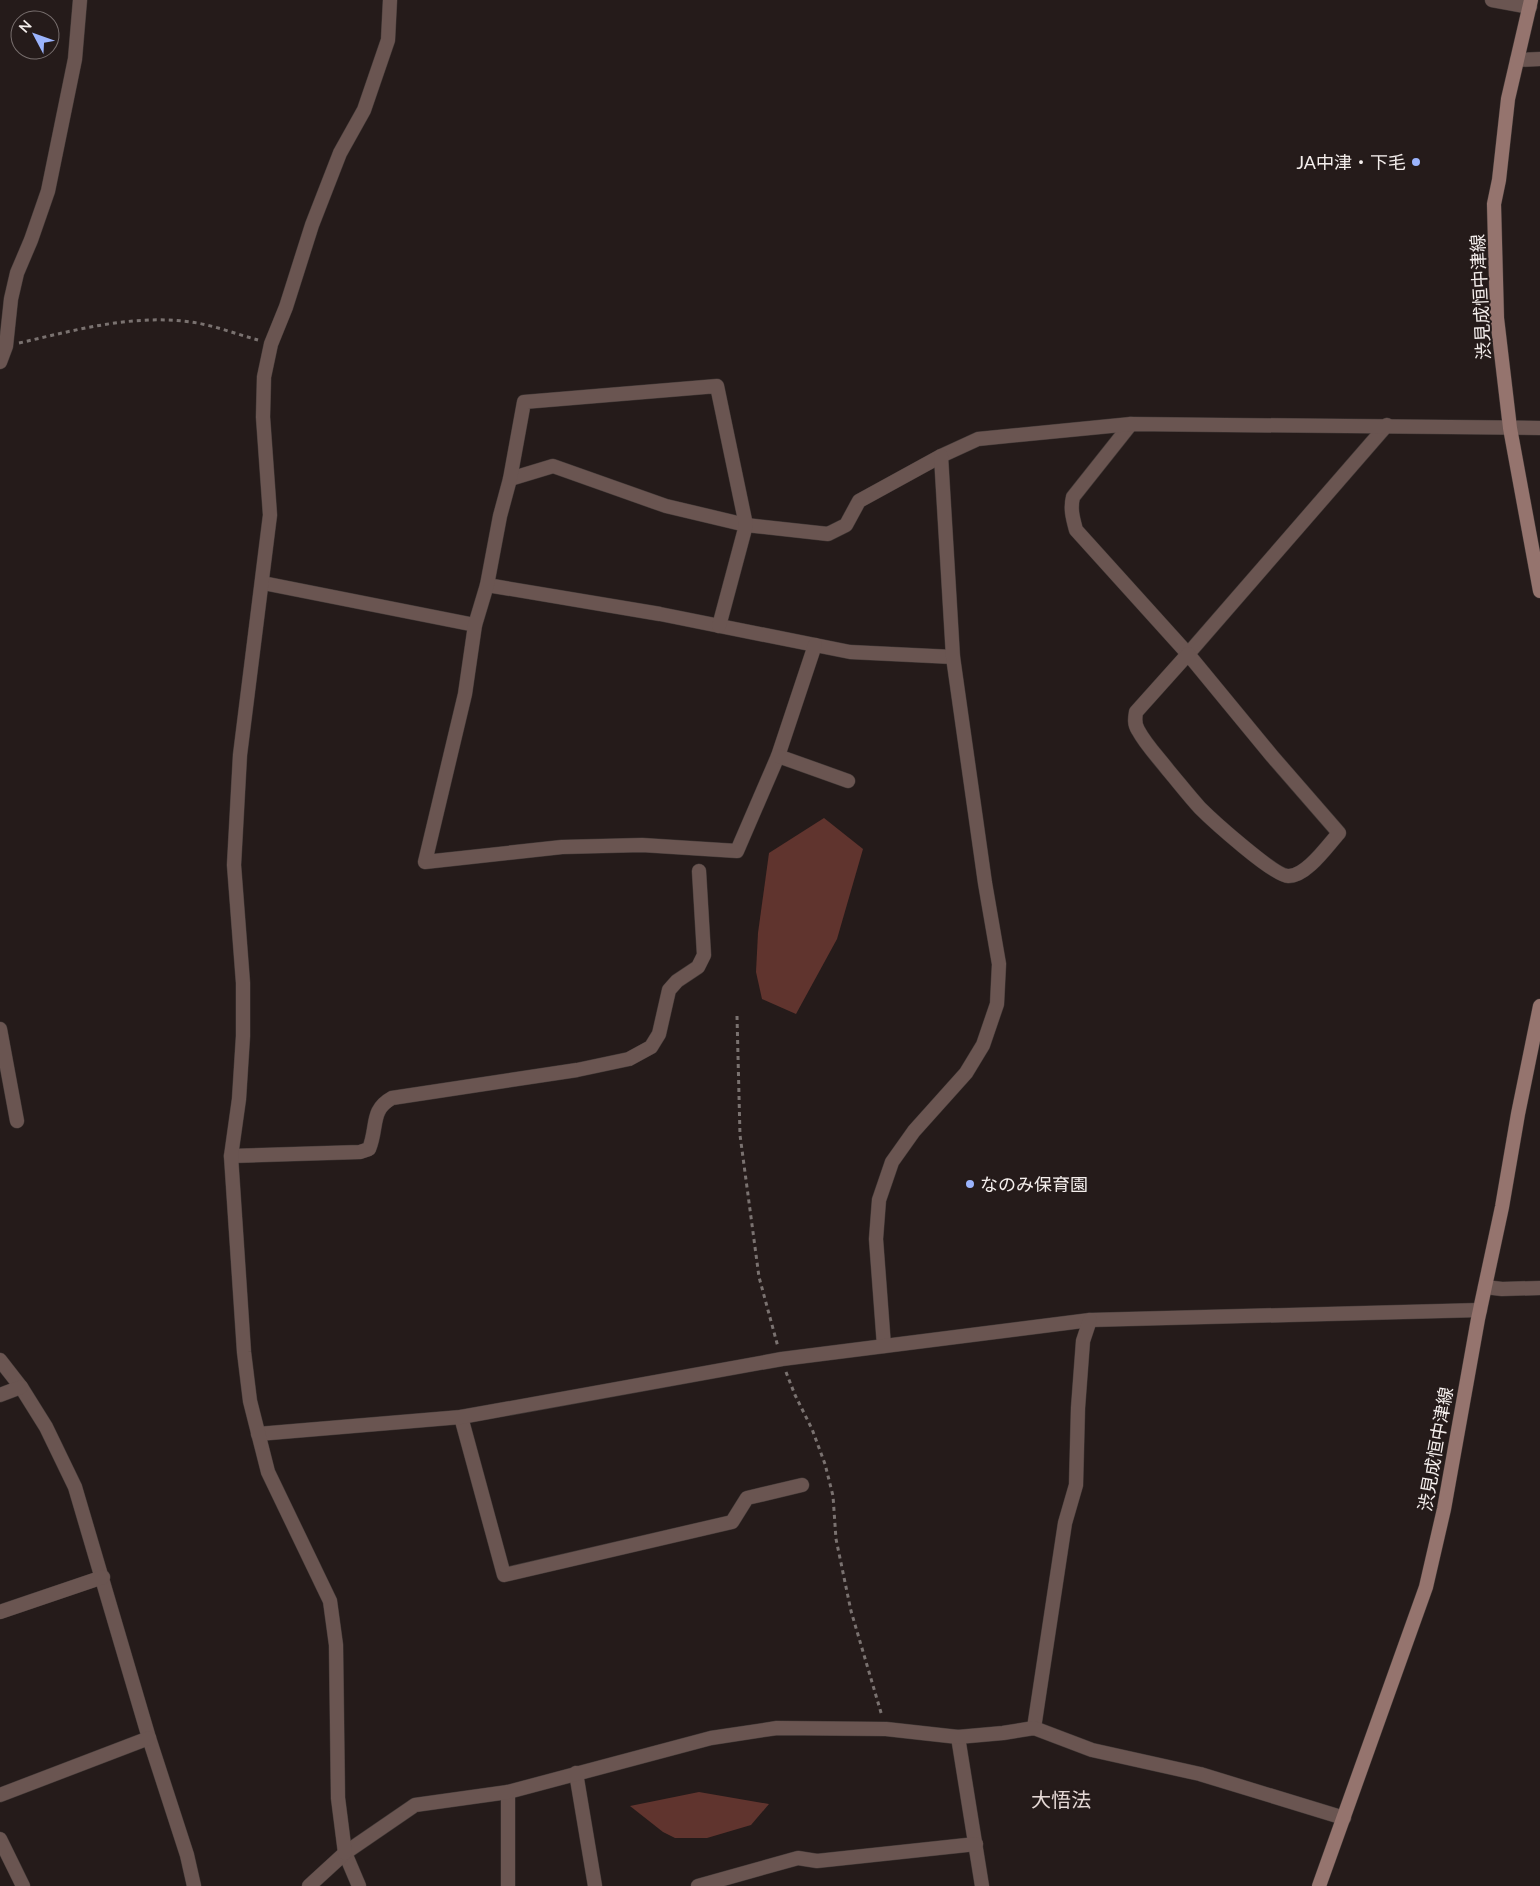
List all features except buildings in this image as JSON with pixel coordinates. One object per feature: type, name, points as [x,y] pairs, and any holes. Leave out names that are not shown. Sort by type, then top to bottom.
[{"type":"main road","name":"渋見成恒中津線","points":[[1530,4],[1508,99],[1499,180],[1494,204],[1497,318],[1510,428],[1540,592]]},
{"type":"main road","name":"渋見成恒中津線","points":[[1319,1886],[1426,1587],[1444,1509],[1480,1310],[1502,1207],[1518,1114],[1540,1006]]},
{"type":"street","points":[[0,362],[11,299],[18,274],[48,191],[75,59],[80,0]]},
{"type":"street","points":[[359,1886],[345,1853],[338,1798],[336,1645],[330,1601],[268,1472],[250,1400],[244,1352],[231,1156],[239,1099],[244,983],[234,864],[240,755],[270,515],[263,417],[264,377],[271,344],[286,307],[312,225],[340,153],[364,110],[388,40],[390,0]]},
{"type":"street","points":[[1492,0],[1530,4]]},
{"type":"street","points":[[1517,60],[1540,60]]},
{"type":"street","points":[[719,626],[746,525],[717,386],[524,402],[510,479],[500,516],[487,585],[475,625],[465,694],[425,862],[562,847],[642,845],[737,851],[778,756],[816,645]]},
{"type":"street","points":[[1131,424],[1074,497],[1072,517],[1076,530],[1188,654],[1272,756],[1339,833],[1316,860],[1300,872],[1288,876],[1278,873],[1253,854],[1201,809],[1151,749],[1137,729],[1135,722],[1136,712],[1188,654],[1387,425]]},
{"type":"street","points":[[510,479],[553,466],[666,506],[746,525],[828,534],[846,526],[859,501],[941,456],[978,439],[1131,424],[1387,425],[1540,428]]},
{"type":"street","points":[[884,1346],[876,1239],[879,1200],[892,1162],[914,1131],[966,1073],[983,1045],[997,1004],[999,964],[985,884],[953,658],[941,456]]},
{"type":"street","points":[[263,583],[475,625]]},
{"type":"street","points":[[487,585],[719,626],[850,652],[953,658]]},
{"type":"street","points":[[778,756],[848,781]]},
{"type":"street","points":[[231,1156],[360,1152],[369,1149],[378,1109],[382,1103],[392,1098],[577,1070],[629,1059],[651,1047],[659,1034],[670,990],[678,981],[698,968],[704,955],[699,871]]},
{"type":"street","points":[[0,1029],[18,1121]]},
{"type":"street","points":[[1485,1287],[1540,1288]]},
{"type":"street","points":[[258,1434],[461,1417],[782,1359],[1090,1320],[1480,1310]]},
{"type":"street","points":[[1034,1728],[1064,1523],[1076,1485],[1081,1370],[1084,1341],[1090,1320]]},
{"type":"street","points":[[0,1360],[21,1387],[46,1427],[75,1487],[187,1855],[194,1886]]},
{"type":"street","points":[[0,1395],[21,1387]]},
{"type":"street","points":[[461,1417],[504,1575],[732,1522],[747,1498],[802,1485]]},
{"type":"street","points":[[0,1612],[103,1577]]},
{"type":"street","points":[[309,1886],[345,1853],[416,1805],[508,1792],[711,1738],[778,1728],[886,1729],[958,1737],[1034,1728],[1092,1750],[1200,1774],[1344,1818]]},
{"type":"street","points":[[958,1737],[982,1886]]},
{"type":"street","points":[[0,1795],[150,1738]]},
{"type":"street","points":[[576,1773],[595,1886]]},
{"type":"street","points":[[508,1792],[508,1886]]},
{"type":"street","points":[[0,1839],[23,1886]]},
{"type":"street","points":[[698,1886],[798,1858],[817,1861],[976,1844]]},
{"type":"path","points":[[3,346],[105,324],[143,319],[192,322],[271,344]]},
{"type":"path","points":[[737,1016],[740,1135],[759,1277],[782,1359],[795,1395],[812,1429],[825,1464],[833,1496],[836,1539],[851,1611],[886,1729]]},
{"type":"shaded area","points":[[824,818],[863,849],[837,939],[796,1014],[762,999],[756,972],[758,933],[769,853]]},
{"type":"shaded area","points":[[699,1792],[769,1804],[751,1825],[707,1838],[675,1838],[663,1832],[630,1806]]},
{"type":"place","name":"JA中津・下毛","points":[[1416,162]]},
{"type":"place","name":"なのみ保育園","points":[[970,1184]]},
{"type":"district","name":"大悟法","points":[[1061,1799]]}]
